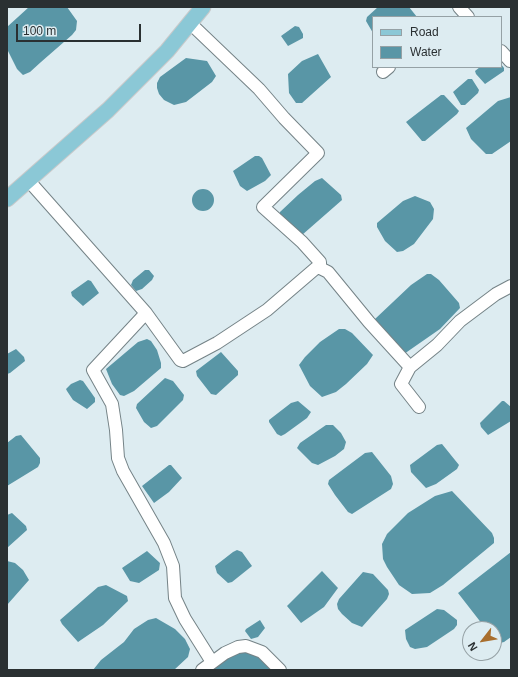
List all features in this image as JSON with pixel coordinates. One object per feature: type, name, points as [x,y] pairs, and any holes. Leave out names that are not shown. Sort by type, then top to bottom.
[{"type":"main road","points":[[7,199],[108,110],[167,51],[203,7]]},
{"type":"street","points":[[190,23],[259,88],[284,118],[318,153],[263,207],[302,242],[320,262],[320,268]]},
{"type":"street","points":[[502,52],[510,61]]},
{"type":"street","points":[[29,181],[146,314],[183,361],[217,343],[267,310],[316,268],[320,268],[328,272],[369,322],[410,367]]},
{"type":"street","points":[[419,407],[401,384],[410,367],[437,345],[460,321],[496,294],[510,289]]},
{"type":"street","points":[[146,314],[93,370],[112,404],[118,458],[123,471],[164,544],[173,566],[175,598],[185,619],[212,662]]},
{"type":"street","points":[[202,670],[212,662],[238,647],[246,646],[262,652],[280,670]]},
{"type":"water","points":[[29,7],[67,7],[77,21],[76,30],[72,35],[30,72],[23,75],[17,69],[7,49],[7,27]]},
{"type":"water","points":[[378,7],[409,7],[416,16],[372,16],[372,31],[366,21],[367,17]]},
{"type":"water","points":[[295,26],[299,27],[303,34],[303,38],[288,46],[281,36]]},
{"type":"water","points":[[318,54],[331,77],[302,103],[296,103],[289,93],[288,74],[302,61]]},
{"type":"water","points":[[186,58],[207,61],[216,76],[212,82],[186,102],[174,105],[164,100],[159,94],[157,83],[160,77]]},
{"type":"water","points":[[502,65],[504,68],[504,71],[485,84],[475,71],[479,68],[502,68]]},
{"type":"water","points":[[468,79],[472,79],[479,90],[478,93],[465,105],[461,105],[453,92]]},
{"type":"water","points":[[441,95],[444,95],[459,111],[425,141],[422,141],[406,122]]},
{"type":"water","points":[[511,97],[511,141],[492,154],[486,154],[471,139],[466,128],[498,101]]},
{"type":"water","points":[[255,156],[262,158],[271,175],[265,181],[247,191],[240,186],[233,171]]},
{"type":"water","points":[[322,178],[341,195],[342,200],[302,235],[280,215],[280,212],[315,181]]},
{"type":"water","points":[[203,189],[211,192],[214,200],[211,208],[203,211],[195,208],[192,200],[195,192]]},
{"type":"water","points":[[415,196],[430,202],[434,209],[433,219],[414,244],[403,251],[397,252],[385,241],[377,227],[377,223],[403,201]]},
{"type":"water","points":[[145,270],[149,270],[154,276],[152,280],[142,289],[136,291],[131,285],[133,280]]},
{"type":"water","points":[[427,274],[431,274],[439,280],[459,303],[460,308],[440,329],[404,354],[375,319],[411,285]]},
{"type":"water","points":[[88,280],[91,281],[99,293],[83,306],[72,296],[71,292]]},
{"type":"water","points":[[339,329],[345,329],[352,333],[373,355],[367,364],[346,384],[336,392],[322,397],[310,386],[299,365],[320,342]]},
{"type":"water","points":[[147,339],[151,341],[157,350],[161,368],[134,391],[124,396],[120,395],[112,384],[106,369],[138,342]]},
{"type":"water","points":[[16,349],[24,357],[25,361],[7,374],[7,354]]},
{"type":"water","points":[[221,352],[238,371],[238,375],[216,395],[211,394],[197,376],[196,371]]},
{"type":"water","points":[[165,378],[173,381],[184,395],[183,400],[157,426],[151,428],[144,422],[136,408],[137,404]]},
{"type":"water","points":[[80,380],[83,381],[95,398],[95,402],[87,409],[73,400],[66,389],[71,384]]},
{"type":"water","points":[[298,401],[311,412],[307,418],[285,434],[281,436],[277,434],[269,420],[291,403]]},
{"type":"water","points":[[502,401],[511,407],[511,421],[488,435],[481,427],[480,423]]},
{"type":"water","points":[[326,425],[333,425],[341,433],[346,442],[344,449],[335,456],[318,465],[312,463],[297,448],[300,443]]},
{"type":"water","points":[[21,435],[40,458],[40,463],[38,467],[7,486],[7,443],[16,436]]},
{"type":"water","points":[[442,444],[459,465],[457,469],[436,484],[426,488],[411,472],[410,465],[437,445]]},
{"type":"water","points":[[372,452],[391,476],[393,484],[391,489],[352,514],[348,512],[335,495],[328,484],[329,480],[365,453]]},
{"type":"water","points":[[171,465],[182,478],[169,492],[154,503],[142,486]]},
{"type":"water","points":[[452,491],[492,533],[494,543],[443,585],[430,593],[412,594],[399,585],[387,567],[383,559],[382,544],[387,534],[408,513],[435,496]]},
{"type":"water","points":[[12,513],[26,526],[27,530],[7,548],[7,515]]},
{"type":"water","points":[[237,550],[242,552],[252,566],[232,582],[228,583],[217,573],[215,566]]},
{"type":"water","points":[[147,551],[160,563],[159,570],[139,583],[130,581],[122,568]]},
{"type":"water","points":[[511,552],[511,637],[502,642],[502,621],[480,621],[458,593]]},
{"type":"water","points":[[7,561],[15,563],[23,570],[29,580],[7,605]]},
{"type":"water","points":[[322,571],[338,588],[324,607],[301,623],[287,606]]},
{"type":"water","points":[[363,572],[373,574],[388,590],[389,594],[387,599],[362,627],[352,623],[342,614],[338,609],[337,604],[339,599]]},
{"type":"water","points":[[106,585],[127,596],[128,601],[103,625],[78,642],[60,620],[98,587]]},
{"type":"water","points":[[437,609],[444,610],[457,620],[457,625],[454,629],[427,647],[415,649],[410,647],[406,639],[405,630]]},
{"type":"water","points":[[156,618],[175,629],[185,639],[190,649],[188,657],[174,670],[93,670],[101,660],[124,642],[134,629],[148,620]]},
{"type":"water","points":[[260,620],[265,628],[258,637],[251,639],[245,631]]},
{"type":"water","points":[[241,650],[261,656],[276,670],[210,670],[213,665]]}]
